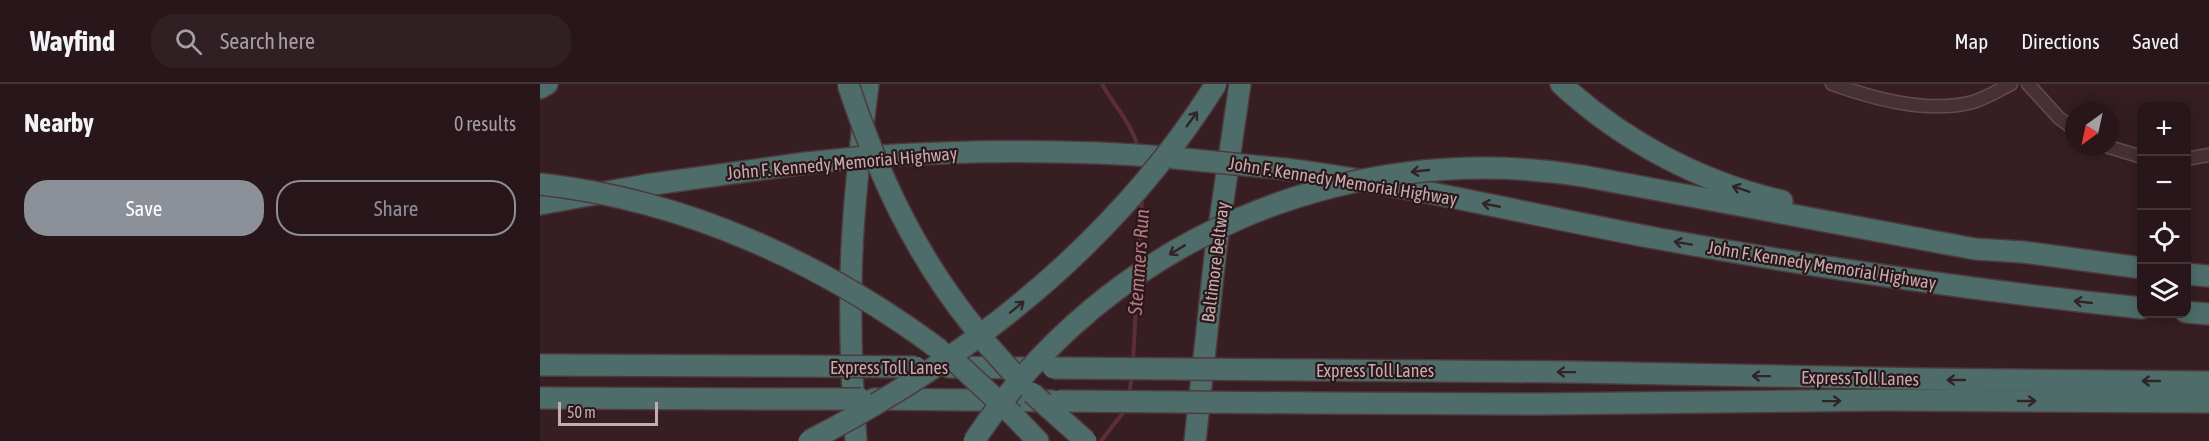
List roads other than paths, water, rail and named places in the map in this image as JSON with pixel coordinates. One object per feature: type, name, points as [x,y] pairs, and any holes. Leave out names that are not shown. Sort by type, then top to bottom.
[{"type":"highway","points":[[540,88],[547,84]]},
{"type":"highway","points":[[848,84],[870,150],[889,193],[909,231],[942,284],[999,359],[1046,406],[1086,441]]},
{"type":"highway","points":[[856,441],[850,280],[868,84]]},
{"type":"highway","points":[[809,441],[891,396],[944,363],[1047,282],[1146,180],[1216,84]]},
{"type":"highway","name":"Baltimore Beltway","points":[[1195,441],[1216,248],[1240,84]]},
{"type":"highway","points":[[1561,84],[1603,119],[1642,144],[1727,185],[1797,205],[1885,223],[1977,238],[2023,252]]},
{"type":"highway","name":"John F. Kennedy Memorial Highway","points":[[540,204],[657,184],[806,163],[917,154],[1011,151],[1109,153],[1285,169],[1438,195],[1804,264],[1951,286],[2137,307]]},
{"type":"highway","points":[[974,441],[995,410],[1061,337],[1099,303],[1159,260],[1245,215],[1312,192],[1407,172],[1456,168],[1555,171],[1976,249],[2023,252],[2137,267]]},
{"type":"highway","points":[[540,184],[591,191],[664,209],[737,235],[813,269],[874,304],[940,350],[978,382],[1038,441]]},
{"type":"highway","points":[[2191,274],[2209,276]]},
{"type":"highway","points":[[2191,312],[2209,314]]},
{"type":"highway","name":"Express Toll Lanes","points":[[540,364],[1572,372],[2209,382]]},
{"type":"highway","name":"Express Toll Lanes","points":[[540,398],[1540,404],[1887,400],[2209,402]]},
{"type":"street","points":[[1832,84],[1875,97],[1914,104],[1950,106],[1975,101],[2011,84]]},
{"type":"street","points":[[2028,84],[2065,122]]},
{"type":"street","points":[[2119,150],[2139,156]]},
{"type":"street","points":[[2191,158],[2209,155]]},
{"type":"waterway","name":"Stemmers Run","points":[[1102,84],[1128,123],[1138,149]]},
{"type":"waterway","name":"Stemmers Run","points":[[1138,266],[1142,199]]},
{"type":"waterway","name":"Stemmers Run","points":[[1133,362],[1137,285]]},
{"type":"waterway","name":"Stemmers Run","points":[[1129,395],[1132,375]]},
{"type":"waterway","name":"Stemmers Run","points":[[1101,441],[1125,407]]}]
